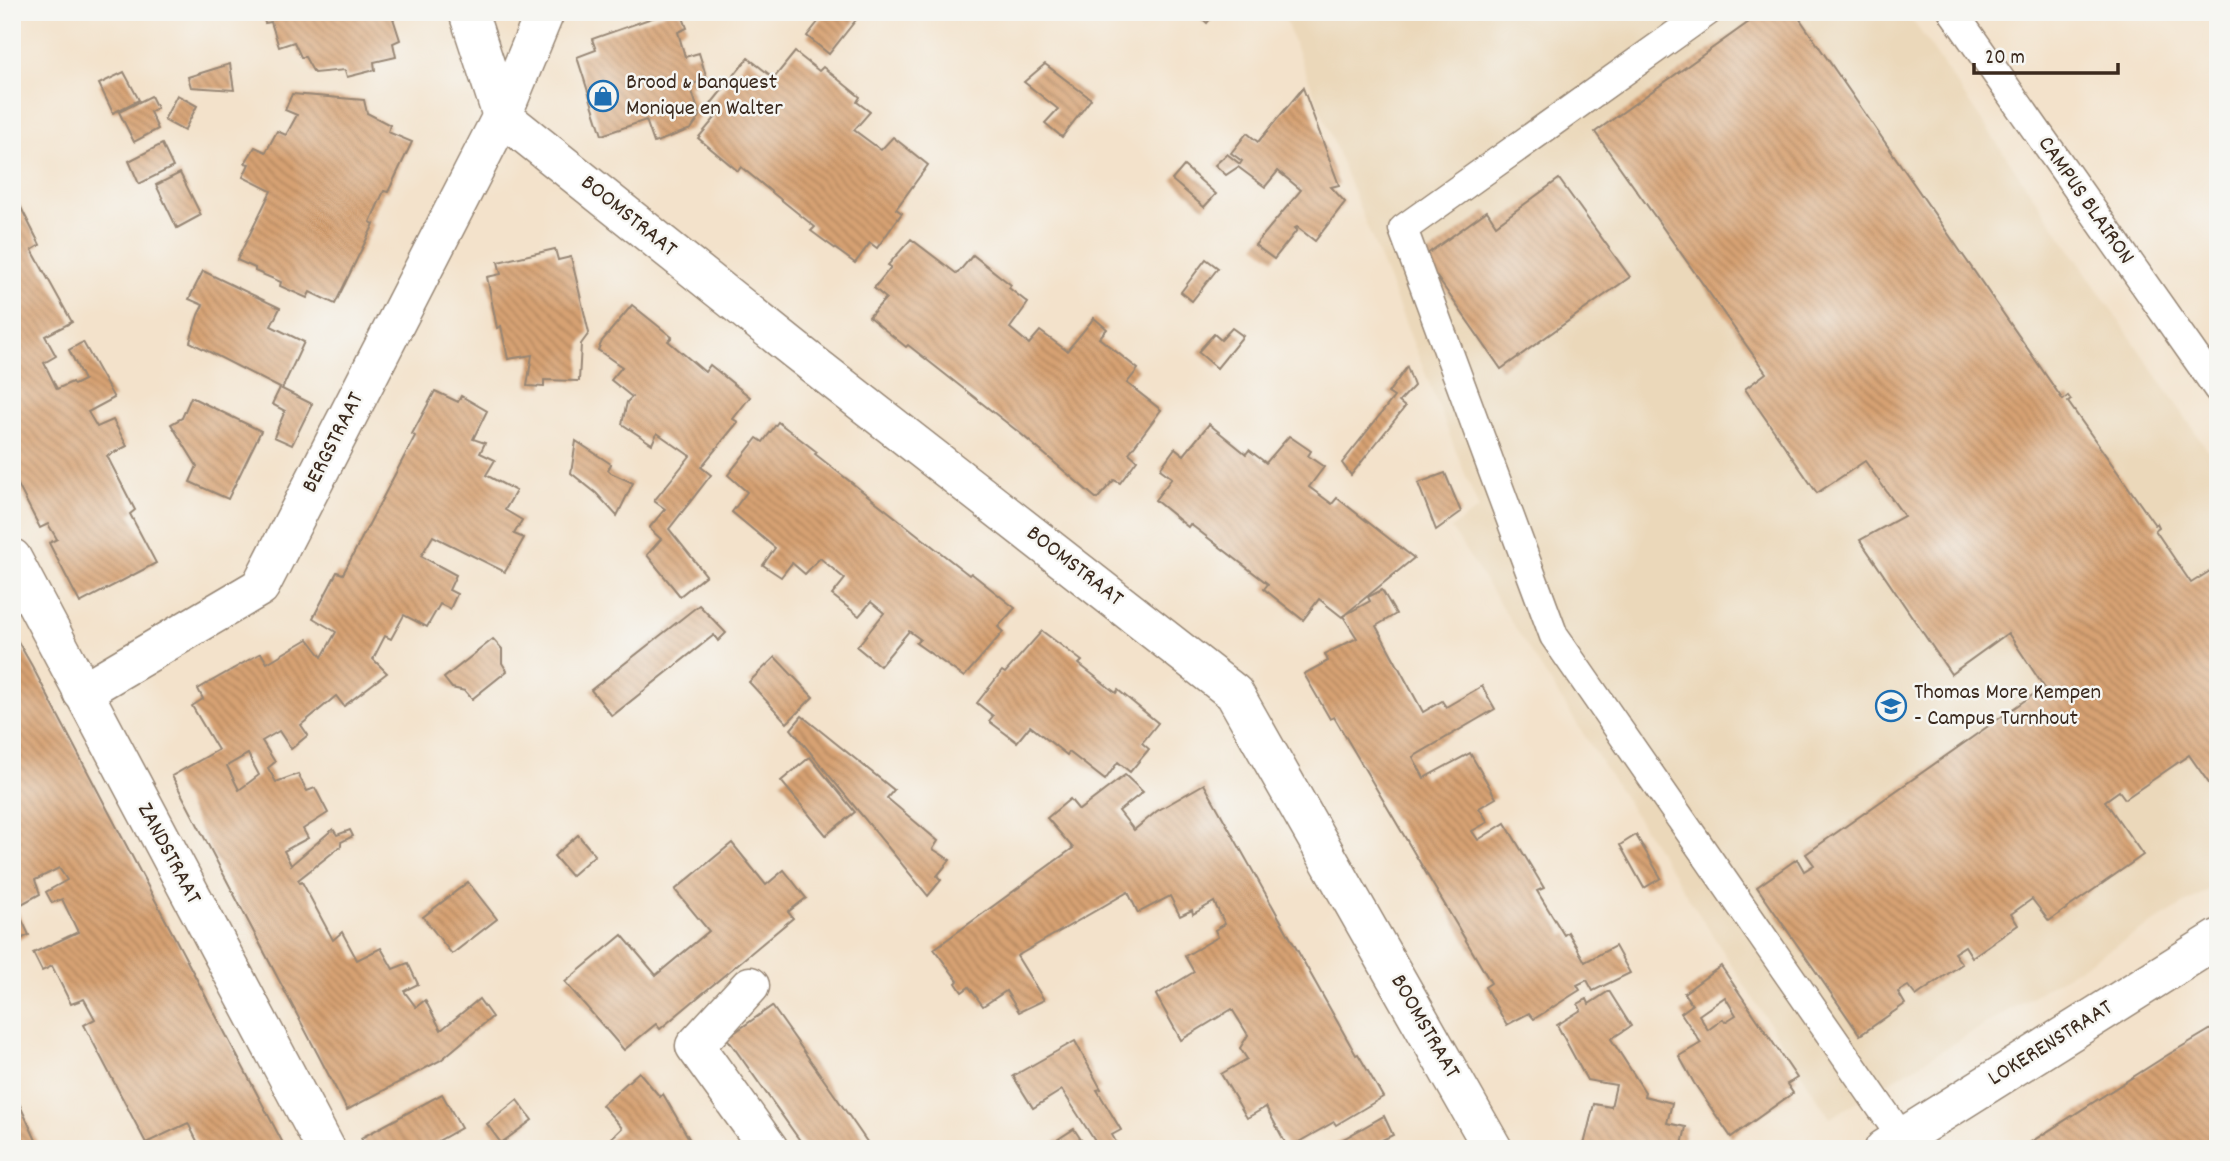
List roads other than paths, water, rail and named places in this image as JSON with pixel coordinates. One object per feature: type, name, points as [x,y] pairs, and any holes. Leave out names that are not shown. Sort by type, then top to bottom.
[{"type":"street","points":[[468,12],[502,116]]},
{"type":"street","name":"BERGSTRAAT","points":[[82,692],[260,587],[502,116],[545,12]]},
{"type":"street","name":"BOOMSTRAAT","points":[[502,116],[795,351],[1234,693],[1493,1149]]},
{"type":"street","name":"ZANDSTRAAT","points":[[12,558],[326,1149]]},
{"type":"street","name":"LOKERENSTRAAT","points":[[1893,1143],[2218,939]]},
{"type":"street","points":[[750,986],[695,1046],[769,1149]]},
{"type":"lane","points":[[1707,12],[1403,229],[1554,636],[1893,1143]]},
{"type":"lane","name":"CAMPUS BLAIRON","points":[[1953,12],[2218,389]]},
{"type":"place","name":"Brood & banquest Monique en Walter","points":[[603,96]]},
{"type":"place","name":"Thomas More Kempen - Campus Turnhout","points":[[1891,706]]}]
